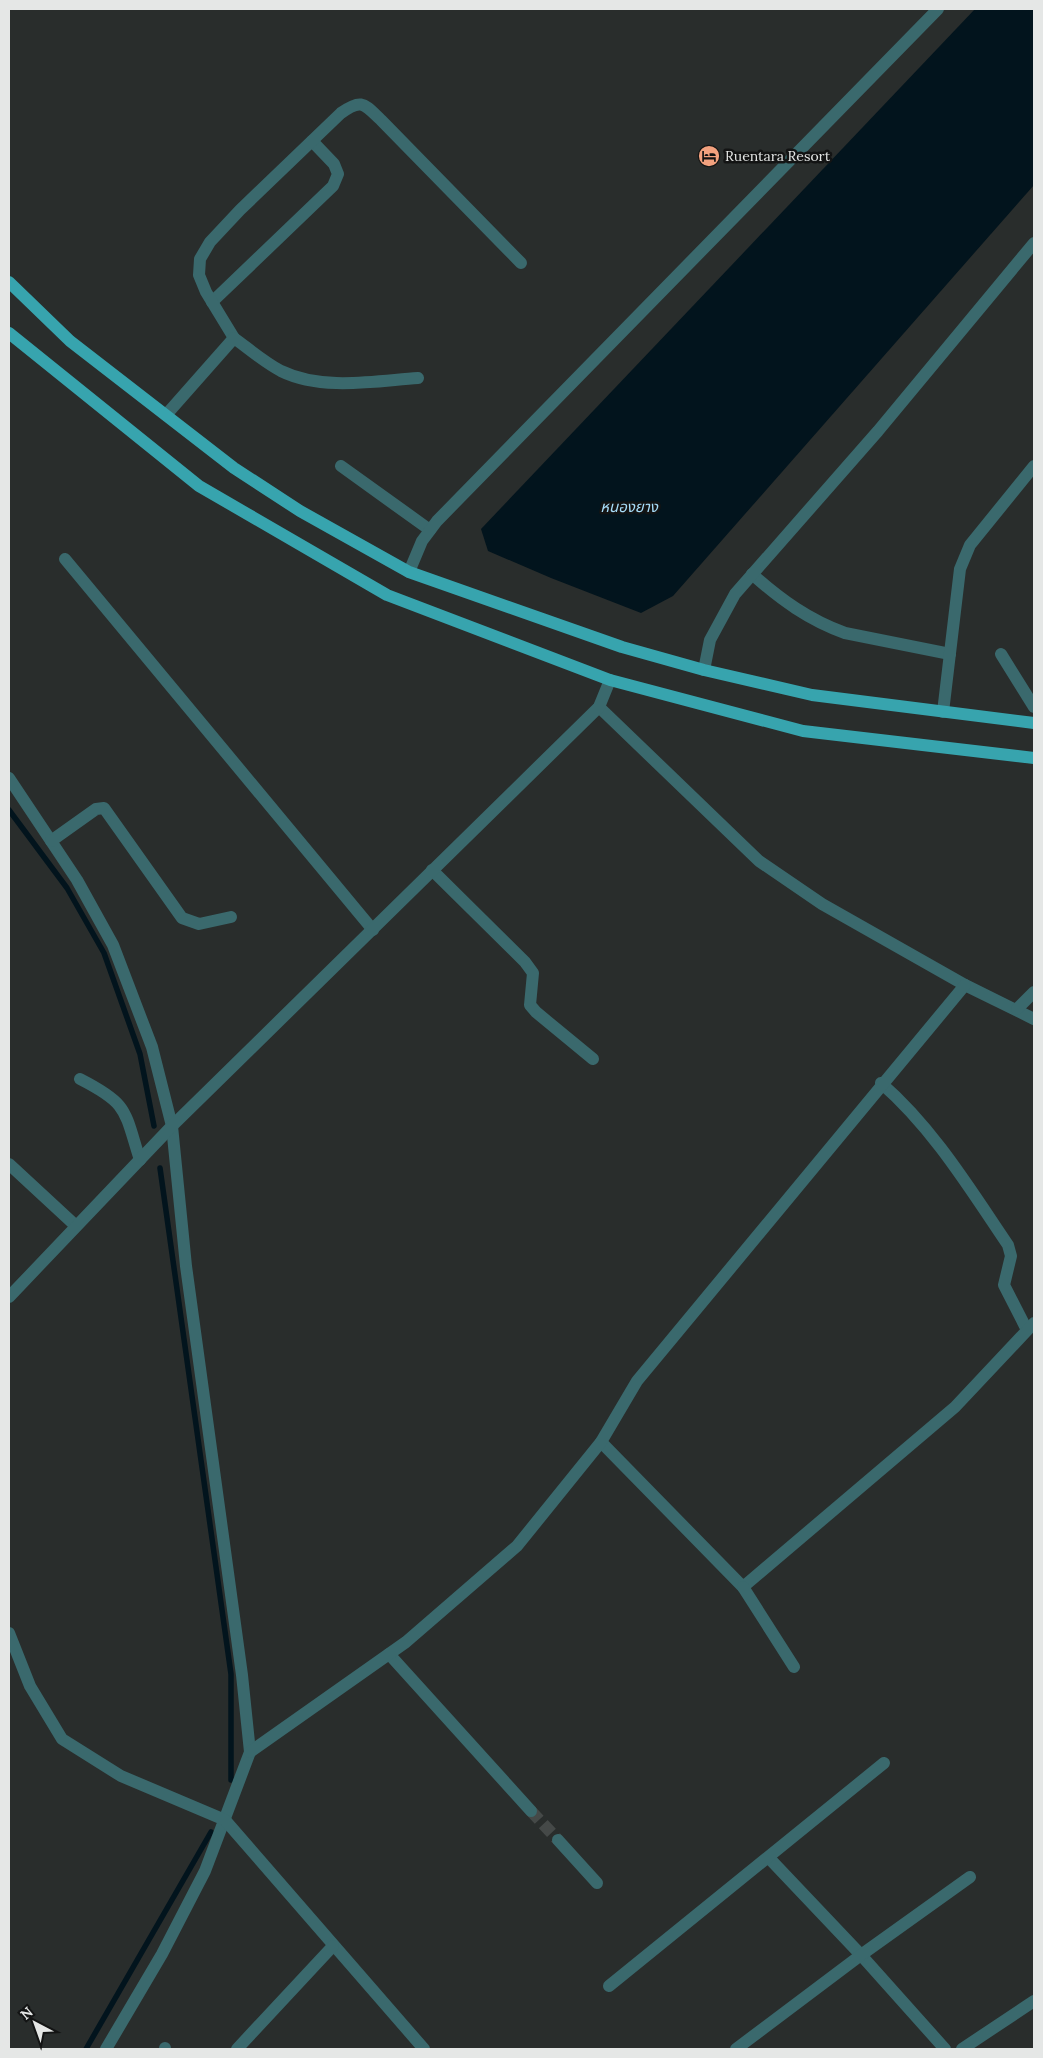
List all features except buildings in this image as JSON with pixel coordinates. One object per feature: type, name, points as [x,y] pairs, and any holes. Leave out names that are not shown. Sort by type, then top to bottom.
[{"type":"main road","points":[[9,282],[70,341],[234,468],[300,512],[409,572],[622,648],[704,670],[812,695],[1034,723]]},
{"type":"main road","points":[[9,333],[199,486],[387,595],[610,680],[803,731],[1034,758]]},
{"type":"street","points":[[409,572],[422,540],[430,530],[713,236],[938,9]]},
{"type":"street","points":[[418,378],[340,382],[306,379],[280,370],[234,338],[212,302],[199,275],[200,259],[210,242],[312,141],[353,104],[365,105],[521,263]]},
{"type":"street","points":[[212,302],[333,186],[338,174],[336,167],[312,141]]},
{"type":"street","points":[[704,670],[710,640],[735,594],[878,431],[1034,243]]},
{"type":"street","points":[[166,416],[234,338]]},
{"type":"street","points":[[341,466],[430,530]]},
{"type":"street","points":[[942,712],[960,569],[970,545],[1034,468]]},
{"type":"street","points":[[65,559],[374,930]]},
{"type":"street","points":[[752,574],[789,605],[828,627],[845,633],[950,654]]},
{"type":"street","points":[[1001,654],[1034,707]]},
{"type":"street","points":[[9,1297],[172,1126],[374,930],[432,870],[599,706],[610,680]]},
{"type":"street","points":[[599,706],[759,861],[822,904],[965,985],[1034,1019]]},
{"type":"street","points":[[9,778],[77,880],[113,945],[152,1047],[172,1126],[186,1266],[241,1666],[250,1752],[205,1871],[162,1954],[106,2049]]},
{"type":"street","points":[[51,841],[96,809],[104,808],[182,918],[199,924],[231,917]]},
{"type":"street","points":[[432,870],[526,962],[533,973],[530,1005],[593,1059]]},
{"type":"street","points":[[250,1752],[406,1642],[516,1546],[601,1442],[637,1381],[881,1084],[965,985]]},
{"type":"street","points":[[1017,1009],[1034,992]]},
{"type":"street","points":[[80,1079],[107,1093],[120,1104],[140,1160]]},
{"type":"street","points":[[743,1587],[954,1407],[1031,1327],[1004,1285],[1011,1256],[1008,1245],[933,1138],[903,1103],[881,1084]]},
{"type":"street","points":[[9,1164],[76,1226]]},
{"type":"street","points":[[601,1442],[743,1587],[794,1667]]},
{"type":"street","points":[[9,1633],[30,1686],[62,1740],[121,1776],[225,1820],[424,2049]]},
{"type":"street","points":[[389,1654],[531,1811]]},
{"type":"street","points":[[609,1986],[884,1763]]},
{"type":"street","points":[[558,1840],[597,1883]]},
{"type":"street","points":[[769,1858],[861,1955],[945,2049]]},
{"type":"street","points":[[736,2049],[861,1955],[970,1877]]},
{"type":"street","points":[[238,2049],[334,1946]]},
{"type":"street","points":[[962,2049],[1034,2001]]},
{"type":"water","name":"หนองยาง","points":[[975,9],[1034,9],[1034,185],[673,596],[641,613],[488,551],[481,529]]},
{"type":"waterway","points":[[9,810],[67,888],[104,953],[140,1054],[154,1126]]},
{"type":"waterway","points":[[160,1168],[231,1674],[231,1780]]},
{"type":"waterway","points":[[86,2049],[211,1832]]},
{"type":"tunnel","points":[[531,1811],[558,1840]]},
{"type":"place","name":"Ruentara Resort","points":[[709,156]]}]
